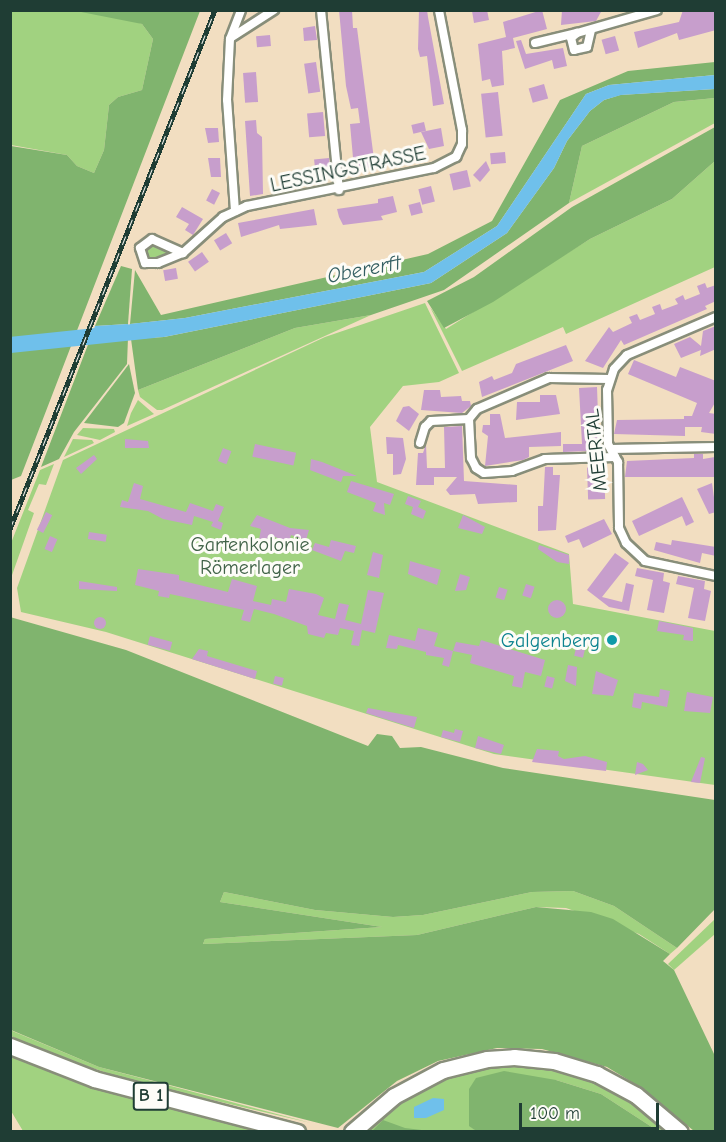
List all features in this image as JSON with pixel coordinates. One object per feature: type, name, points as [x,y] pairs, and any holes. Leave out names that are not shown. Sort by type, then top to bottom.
[{"type":"highway","name":"B 1","points":[[10,1046],[94,1080],[297,1131]]},
{"type":"highway","points":[[352,1131],[394,1096],[443,1070],[479,1060],[514,1057],[554,1061],[597,1074],[636,1095],[680,1131]]},
{"type":"street","points":[[235,211],[227,100],[230,39],[241,10]]},
{"type":"street","points":[[230,39],[262,13],[274,10]]},
{"type":"street","points":[[321,10],[339,190]]},
{"type":"street","name":"LESSINGSTRASSE","points":[[183,253],[152,239],[140,248],[140,256],[151,265],[183,253],[235,211],[434,168],[458,154],[462,130],[439,10]]},
{"type":"street","points":[[535,43],[591,30],[657,10]]},
{"type":"street","points":[[577,33],[572,44],[579,51],[587,47],[591,30]]},
{"type":"street","name":"MEERTAL","points":[[716,317],[632,352],[618,364],[609,379],[619,528],[633,553],[652,563],[716,576]]},
{"type":"street","points":[[420,443],[425,427],[431,421],[469,419],[481,407],[549,378],[609,379]]},
{"type":"street","points":[[469,419],[471,461],[484,473],[512,471],[545,459],[716,447]]},
{"type":"green space","points":[[76,10],[142,24],[153,39],[142,90],[118,97],[109,105],[104,150],[94,173],[77,166],[67,155],[11,145],[10,11]]},
{"type":"green space","points":[[76,11],[200,11],[21,476],[11,480],[11,146],[67,155],[77,166],[94,173],[104,150],[109,105],[118,97],[142,90],[153,39],[142,24]]},
{"type":"green space","points":[[715,62],[715,75],[609,85],[586,94],[497,226],[424,272],[185,318],[130,324],[135,270],[161,315],[428,254],[492,221],[560,100],[628,71]]},
{"type":"green space","points":[[715,89],[715,98],[674,102],[582,146],[569,203],[444,290],[371,315],[295,328],[138,390],[131,339],[164,337],[431,283],[507,233],[554,168],[567,141],[590,111],[604,100],[620,95]]},
{"type":"green space","points":[[715,98],[715,123],[569,203],[582,146],[674,102]]},
{"type":"green space","points":[[715,127],[715,161],[672,199],[590,239],[493,302],[444,328],[427,301],[474,277],[572,207]]},
{"type":"green space","points":[[715,161],[715,267],[566,334],[563,327],[462,371],[430,307],[446,329],[590,239],[672,199]]},
{"type":"green space","points":[[152,243],[173,251],[172,255],[151,262],[142,256],[146,244]]},
{"type":"green space","points":[[121,266],[132,269],[128,324],[95,326]]},
{"type":"green space","name":"Gartenkolonie Römerlager","points":[[425,303],[459,373],[439,382],[403,386],[370,427],[377,482],[569,554],[573,604],[715,631],[715,785],[494,754],[106,632],[21,612],[17,588],[63,460],[325,337]]},
{"type":"green space","points":[[371,315],[162,410],[157,410],[140,397],[138,390],[295,328]]},
{"type":"green space","points":[[128,338],[127,364],[74,432],[59,459],[41,467],[89,342]]},
{"type":"green space","points":[[129,364],[135,393],[124,423],[118,427],[84,423]]},
{"type":"green space","points":[[138,400],[154,414],[127,426],[131,413]]},
{"type":"green space","points":[[83,428],[114,429],[115,432],[100,440],[77,435]]},
{"type":"green space","points":[[73,439],[92,440],[94,443],[64,457]]},
{"type":"green space","points":[[54,464],[46,485],[39,484],[28,510],[34,513],[11,578],[11,543],[40,470]]},
{"type":"green space","points":[[10,617],[126,650],[368,746],[377,734],[392,736],[400,748],[421,747],[503,768],[715,800],[715,909],[677,948],[614,906],[573,891],[532,892],[423,915],[393,917],[315,910],[224,892],[220,902],[382,927],[205,939],[203,944],[417,935],[536,907],[591,912],[613,919],[670,954],[663,961],[674,970],[715,1056],[715,1131],[694,1131],[640,1087],[607,1067],[542,1049],[497,1048],[438,1061],[397,1081],[338,1128],[99,1067],[11,1030]]},
{"type":"green space","points":[[573,891],[614,906],[677,948],[670,954],[639,934],[566,908],[536,907],[417,935],[203,944],[205,939],[382,927],[220,902],[224,892],[315,910],[393,917],[423,915],[532,892]]},
{"type":"green space","points":[[715,919],[715,934],[674,970],[668,964]]},
{"type":"green space","points":[[10,1030],[99,1067],[311,1123],[131,1081],[48,1053],[11,1036]]},
{"type":"green space","points":[[10,1052],[125,1094],[267,1131],[23,1131],[11,1111]]},
{"type":"green space","points":[[541,1063],[614,1086],[673,1131],[658,1131],[601,1094],[556,1080],[469,1125],[476,1131],[365,1132],[414,1088],[478,1065]]},
{"type":"green space","points":[[504,1071],[556,1080],[601,1094],[658,1131],[476,1131],[469,1126],[469,1089],[476,1078]]},
{"type":"green space","points":[[383,1120],[405,1128],[430,1131],[372,1131]]},
{"type":"water","points":[[715,75],[715,89],[621,95],[604,100],[590,111],[567,141],[554,168],[507,233],[431,283],[164,337],[131,339],[130,324],[185,318],[424,272],[497,226],[586,94],[609,85]]},
{"type":"water","points":[[128,324],[128,338],[89,342],[95,326]]},
{"type":"water","points":[[433,1098],[444,1099],[444,1110],[426,1118],[414,1118],[414,1107]]},
{"type":"building","points":[[339,10],[352,10],[353,28],[357,28],[375,167],[354,169],[350,124],[360,123],[358,108],[351,109],[346,86]]},
{"type":"building","points":[[419,10],[427,10],[444,104],[433,106],[427,56],[420,57],[418,49]]},
{"type":"building","points":[[487,10],[489,20],[474,23],[472,11]]},
{"type":"building","points":[[542,10],[547,29],[513,38],[515,48],[502,51],[504,85],[492,87],[490,79],[482,81],[478,44],[506,37],[503,22]]},
{"type":"building","points":[[562,10],[602,10],[596,21],[561,25]]},
{"type":"building","points":[[683,10],[716,10],[716,30],[679,40],[677,33],[638,48],[634,32],[679,22]]},
{"type":"building","points":[[315,26],[317,40],[304,41],[303,28]]},
{"type":"building","points":[[270,35],[271,46],[257,47],[256,36]]},
{"type":"building","points":[[615,36],[619,50],[606,54],[602,40]]},
{"type":"building","points":[[521,40],[526,54],[563,48],[567,66],[554,69],[552,60],[525,69],[516,41]]},
{"type":"building","points":[[316,62],[320,92],[308,93],[304,64]]},
{"type":"building","points":[[256,72],[258,102],[245,103],[243,73]]},
{"type":"building","points":[[544,84],[548,98],[533,103],[529,88]]},
{"type":"building","points":[[498,92],[503,136],[486,138],[481,94]]},
{"type":"building","points":[[323,112],[325,136],[309,137],[307,113]]},
{"type":"building","points":[[256,120],[257,133],[262,137],[263,194],[250,196],[245,121]]},
{"type":"building","points":[[424,122],[426,131],[413,134],[411,125]]},
{"type":"building","points":[[205,128],[218,128],[219,142],[208,143]]},
{"type":"building","points":[[441,128],[444,146],[429,149],[421,132]]},
{"type":"building","points":[[505,152],[506,163],[491,164],[490,153]]},
{"type":"building","points":[[208,158],[220,158],[221,177],[211,177]]},
{"type":"building","points":[[329,158],[331,176],[316,177],[314,160]]},
{"type":"building","points":[[486,161],[490,170],[480,182],[473,175]]},
{"type":"building","points":[[467,170],[471,187],[453,191],[449,174]]},
{"type":"building","points":[[431,186],[435,202],[422,205],[418,189]]},
{"type":"building","points":[[212,189],[220,193],[214,205],[206,201]]},
{"type":"building","points":[[393,196],[397,212],[381,216],[383,220],[343,225],[339,217],[337,209],[378,203],[378,199]]},
{"type":"building","points":[[420,202],[423,213],[411,216],[408,205]]},
{"type":"building","points":[[182,207],[203,219],[193,235],[185,230],[189,224],[176,217]]},
{"type":"building","points":[[314,209],[317,225],[280,229],[279,225],[241,237],[238,223]]},
{"type":"building","points":[[226,233],[232,243],[220,250],[214,240]]},
{"type":"building","points":[[202,252],[209,262],[195,272],[188,262]]},
{"type":"building","points":[[176,268],[178,279],[165,281],[163,270]]},
{"type":"building","points":[[705,283],[707,288],[716,285],[716,301],[705,306],[707,309],[624,345],[621,340],[603,368],[585,361],[609,327],[613,332],[632,323],[629,317],[637,314],[640,320],[655,314],[652,307],[660,304],[662,310],[678,304],[675,299],[683,295],[685,300],[700,294],[697,286]]},
{"type":"building","points":[[716,326],[716,349],[700,356],[701,350],[681,358],[674,344],[690,337],[701,346],[703,331]]},
{"type":"building","points":[[566,345],[573,361],[482,397],[479,382],[492,376],[494,380],[512,373],[516,364]]},
{"type":"building","points":[[634,360],[676,377],[680,367],[716,381],[716,401],[709,413],[716,414],[716,434],[701,432],[702,427],[685,427],[685,436],[614,434],[617,420],[684,419],[684,416],[692,416],[697,403],[628,374]]},
{"type":"building","points":[[597,387],[599,443],[590,444],[591,451],[563,452],[563,444],[582,444],[579,388]]},
{"type":"building","points":[[424,390],[440,390],[441,397],[461,396],[462,401],[470,401],[471,406],[462,413],[421,410]]},
{"type":"building","points":[[540,395],[556,395],[560,414],[516,420],[517,402],[540,402]]},
{"type":"building","points":[[409,406],[419,414],[409,431],[396,421],[403,407]]},
{"type":"building","points":[[490,414],[500,414],[505,438],[561,432],[561,446],[529,447],[529,457],[523,460],[485,466],[488,436],[482,432],[483,425],[490,425]]},
{"type":"building","points":[[462,426],[464,481],[517,485],[517,502],[478,504],[475,494],[450,495],[446,490],[457,477],[434,477],[434,485],[416,485],[418,453],[423,453],[426,444],[427,468],[445,468],[444,427]]},
{"type":"building","points":[[386,437],[403,438],[406,459],[401,474],[393,475],[393,454],[387,454]]},
{"type":"building","points":[[125,439],[148,441],[149,448],[125,448]]},
{"type":"building","points":[[255,444],[296,453],[293,465],[252,457]]},
{"type":"building","points":[[223,448],[231,451],[226,464],[218,461]]},
{"type":"building","points":[[694,454],[703,454],[703,459],[715,457],[716,477],[625,477],[627,461],[694,458]]},
{"type":"building","points":[[94,455],[97,459],[81,474],[76,468]]},
{"type":"building","points":[[311,459],[357,476],[343,476],[341,482],[310,470]]},
{"type":"building","points":[[545,467],[553,467],[553,475],[560,475],[556,530],[538,531],[538,506],[543,506]]},
{"type":"building","points":[[604,467],[605,499],[588,500],[587,468]]},
{"type":"building","points":[[351,481],[394,494],[390,505],[384,503],[385,515],[373,511],[376,503],[347,492]]},
{"type":"building","points":[[134,483],[143,486],[140,499],[186,512],[190,503],[213,511],[216,504],[224,507],[218,521],[223,523],[221,530],[211,526],[213,522],[194,516],[192,525],[163,519],[148,511],[120,507],[122,500],[128,502]]},
{"type":"building","points":[[712,483],[716,512],[709,514],[697,489]]},
{"type":"building","points":[[408,496],[421,501],[418,507],[426,511],[423,519],[411,514],[413,507],[405,504]]},
{"type":"building","points":[[682,497],[694,522],[686,526],[682,516],[639,536],[632,521]]},
{"type":"building","points":[[46,512],[52,515],[43,533],[37,530]]},
{"type":"building","points":[[257,515],[290,528],[309,530],[306,540],[291,535],[289,542],[269,535],[266,542],[259,540],[261,529],[250,526]]},
{"type":"building","points":[[463,515],[485,527],[482,534],[458,528]]},
{"type":"building","points":[[604,519],[612,534],[583,548],[579,539],[568,543],[565,536]]},
{"type":"building","points":[[89,532],[107,535],[106,542],[88,539]]},
{"type":"building","points":[[50,536],[57,539],[52,552],[45,549]]},
{"type":"building","points":[[331,540],[356,546],[354,553],[345,551],[341,561],[312,550],[315,543],[329,547]]},
{"type":"building","points":[[672,540],[716,547],[716,556],[702,553],[700,563],[654,550],[656,542],[671,545]]},
{"type":"building","points":[[539,545],[569,555],[569,564],[557,562],[538,549]]},
{"type":"building","points":[[373,552],[383,555],[379,578],[367,575]]},
{"type":"building","points":[[615,553],[629,563],[602,597],[622,602],[626,583],[634,585],[629,611],[609,607],[587,590]]},
{"type":"building","points":[[410,561],[441,570],[437,585],[408,574]]},
{"type":"building","points":[[637,568],[664,573],[663,581],[670,583],[664,613],[647,610],[653,580],[635,576]]},
{"type":"building","points":[[138,569],[179,575],[179,580],[228,592],[232,579],[257,586],[253,601],[271,605],[272,599],[286,602],[289,589],[316,594],[324,598],[318,615],[335,619],[339,603],[349,605],[345,620],[361,624],[368,590],[384,593],[375,633],[362,630],[359,646],[351,645],[354,631],[340,628],[338,635],[326,633],[324,638],[308,634],[307,626],[274,614],[254,609],[250,622],[241,620],[244,610],[170,594],[169,598],[158,596],[159,591],[135,585]]},
{"type":"building","points":[[460,574],[470,577],[466,590],[455,591]]},
{"type":"building","points":[[678,576],[705,581],[704,589],[711,591],[705,621],[688,618],[694,588],[676,584]]},
{"type":"building","points":[[79,581],[117,587],[117,591],[79,589]]},
{"type":"building","points":[[526,584],[535,587],[531,598],[522,595]]},
{"type":"building","points":[[499,587],[508,590],[504,600],[496,597]]},
{"type":"building","points":[[557,600],[563,603],[566,609],[563,615],[557,618],[551,615],[548,609],[551,603]]},
{"type":"building","points":[[102,617],[106,623],[102,629],[98,629],[94,621]]},
{"type":"building","points":[[659,621],[693,628],[693,641],[683,640],[684,635],[657,631]]},
{"type":"building","points":[[418,628],[438,633],[434,646],[453,651],[449,667],[442,665],[444,658],[426,655],[426,652],[398,645],[397,649],[386,648],[389,635],[415,641]]},
{"type":"building","points":[[150,636],[172,642],[170,651],[148,645]]},
{"type":"building","points":[[481,640],[545,660],[541,676],[525,672],[522,688],[512,686],[514,676],[470,663],[472,655],[453,651],[456,642],[479,646]]},
{"type":"building","points":[[576,648],[585,650],[583,658],[574,656]]},
{"type":"building","points":[[199,649],[208,651],[207,656],[257,671],[255,679],[192,659]]},
{"type":"building","points":[[568,665],[577,667],[576,686],[565,681]]},
{"type":"building","points":[[596,671],[618,680],[613,696],[592,694]]},
{"type":"building","points":[[275,676],[284,678],[282,686],[273,684]]},
{"type":"building","points":[[547,676],[555,678],[552,689],[544,687]]},
{"type":"building","points":[[660,689],[670,691],[667,707],[642,702],[641,709],[632,707],[634,693],[659,697]]},
{"type":"building","points":[[687,692],[713,697],[710,713],[684,711]]},
{"type":"building","points":[[368,708],[417,717],[414,728],[366,713]]},
{"type":"building","points":[[455,729],[463,731],[460,742],[441,737],[443,730],[454,733]]},
{"type":"building","points":[[478,736],[504,745],[501,754],[475,748]]},
{"type":"building","points":[[537,749],[559,751],[558,756],[564,759],[585,756],[607,762],[606,771],[532,762]]},
{"type":"building","points":[[701,757],[705,758],[700,783],[691,782]]},
{"type":"building","points":[[637,762],[643,764],[648,770],[635,775]]},
{"type":"waterway","name":"Obererft","points":[[10,345],[153,330]]},
{"type":"railway","points":[[10,529],[215,10]]},
{"type":"place","name":"Galgenberg","points":[[612,640]]}]
